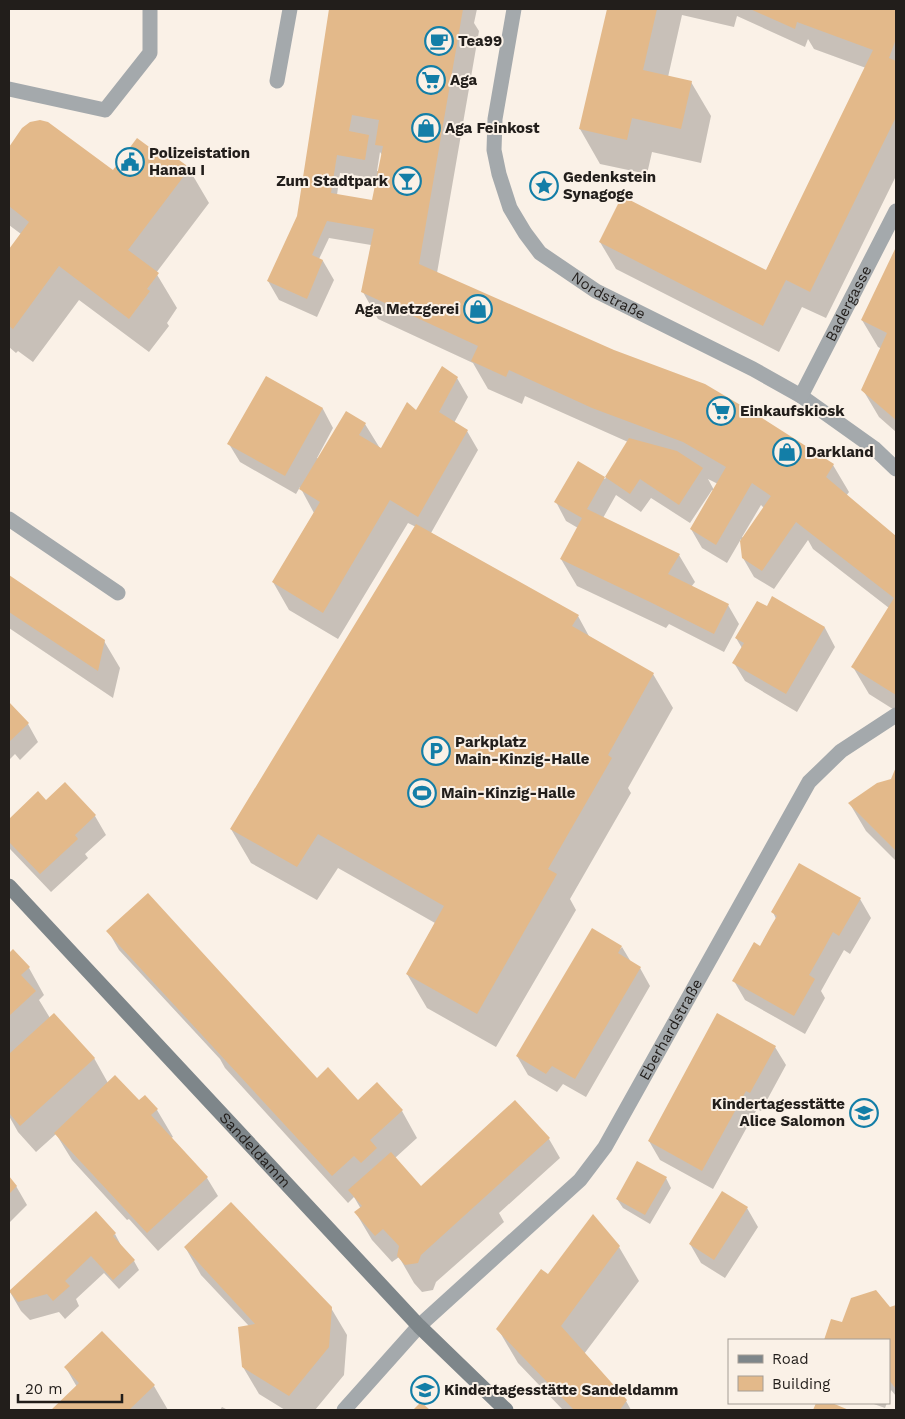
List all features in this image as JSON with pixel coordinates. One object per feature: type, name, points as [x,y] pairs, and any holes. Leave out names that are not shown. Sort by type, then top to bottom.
[{"type":"street","points":[[9,89],[106,110],[150,53],[150,9]]},
{"type":"street","points":[[277,81],[290,9]]},
{"type":"street","name":"Nordstraße","points":[[514,9],[495,119],[494,150],[499,174],[510,208],[540,253],[596,291],[753,369],[800,396],[874,448],[896,469]]},
{"type":"street","name":"Badergasse","points":[[800,396],[896,211]]},
{"type":"street","points":[[9,518],[118,593]]},
{"type":"street","name":"Eberhardstraße","points":[[344,1410],[419,1326],[580,1180],[605,1147],[808,782],[841,751],[896,715]]},
{"type":"street","name":"Sandeldamm","points":[[9,886],[419,1326],[506,1410]]},
{"type":"building","points":[[329,9],[463,9],[419,264],[614,350],[705,384],[834,464],[826,477],[896,536],[896,695],[851,667],[894,598],[796,522],[762,571],[742,558],[740,541],[771,496],[752,483],[716,545],[690,529],[726,467],[683,442],[592,408],[509,370],[506,377],[471,361],[478,346],[361,292],[374,229],[327,221],[312,255],[323,260],[307,299],[267,281],[297,216]],"holes":[[[352,115],[379,120],[375,145],[383,146],[372,200],[331,193],[337,155],[365,160],[369,135],[349,131]]]},
{"type":"building","points":[[607,9],[657,9],[643,70],[692,81],[681,129],[632,118],[627,140],[579,129]]},
{"type":"building","points":[[750,9],[896,9],[896,39],[889,58],[896,61],[896,117],[810,292],[786,280],[763,326],[599,242],[622,196],[766,270],[873,50],[797,22],[795,29]]},
{"type":"building","points":[[40,120],[48,122],[113,170],[137,138],[160,155],[164,149],[190,168],[128,250],[159,273],[147,289],[150,291],[129,319],[59,266],[13,329],[9,326],[9,249],[29,222],[9,206],[9,147],[22,128],[30,122]]},
{"type":"building","points":[[896,247],[896,420],[861,390],[887,333],[861,320]]},
{"type":"building","points":[[442,366],[458,377],[439,412],[468,430],[418,517],[390,500],[323,613],[272,582],[320,502],[299,489],[346,411],[366,423],[359,435],[381,448],[407,402],[416,410]]},
{"type":"building","points":[[266,376],[323,408],[285,476],[227,444]]},
{"type":"building","points":[[629,438],[677,451],[703,468],[679,505],[640,479],[630,494],[605,477]]},
{"type":"building","points":[[578,461],[605,477],[587,509],[680,554],[668,574],[729,604],[714,634],[560,559],[582,518],[554,502]]},
{"type":"building","name":"Parkplatz Main-Kinzig-Halle","points":[[416,524],[579,615],[572,626],[654,673],[608,755],[612,758],[548,869],[557,874],[477,1014],[406,974],[444,906],[318,834],[297,867],[230,829]]},
{"type":"building","points":[[9,575],[105,640],[98,671],[9,612]]},
{"type":"building","points":[[772,596],[825,627],[786,694],[732,663],[744,643],[735,638],[757,601],[767,606]]},
{"type":"building","points":[[9,702],[29,723],[9,742]]},
{"type":"building","points":[[896,767],[896,851],[848,803],[877,783],[891,779]]},
{"type":"building","points":[[65,782],[96,815],[75,835],[78,839],[40,874],[9,842],[9,819],[38,791],[46,800]]},
{"type":"building","points":[[799,863],[861,898],[839,936],[833,932],[809,975],[815,979],[794,1016],[732,981],[754,942],[760,946],[777,916],[771,912]]},
{"type":"building","points":[[148,893],[317,1078],[328,1067],[358,1100],[377,1082],[403,1110],[370,1140],[377,1148],[361,1163],[354,1156],[332,1176],[106,931]]},
{"type":"building","points":[[592,928],[622,946],[618,953],[641,967],[575,1079],[552,1066],[546,1074],[516,1056]]},
{"type":"building","points":[[13,949],[30,967],[21,975],[36,991],[9,1016],[9,953]]},
{"type":"building","points":[[54,1013],[95,1058],[20,1126],[9,1113],[9,1054]]},
{"type":"building","points":[[717,1013],[776,1046],[750,1093],[746,1091],[702,1171],[648,1141]]},
{"type":"building","points":[[115,1075],[139,1100],[145,1095],[158,1109],[151,1115],[208,1177],[147,1233],[54,1133]]},
{"type":"building","points":[[515,1100],[550,1138],[421,1255],[418,1263],[405,1265],[397,1256],[399,1246],[383,1229],[375,1236],[354,1212],[362,1206],[348,1190],[391,1152],[421,1186]]},
{"type":"building","points":[[637,1161],[667,1177],[645,1215],[616,1199]]},
{"type":"building","points":[[9,1176],[17,1186],[9,1194]]},
{"type":"building","points":[[722,1191],[748,1207],[714,1260],[689,1244]]},
{"type":"building","points":[[231,1202],[332,1307],[329,1347],[289,1396],[242,1367],[238,1327],[255,1324],[184,1247]]},
{"type":"building","points":[[96,1211],[116,1233],[113,1236],[135,1260],[113,1280],[91,1256],[65,1281],[70,1286],[53,1301],[47,1294],[18,1302],[9,1291]]},
{"type":"building","points":[[593,1214],[620,1246],[561,1326],[627,1400],[620,1410],[574,1410],[496,1329],[541,1269],[548,1274]]},
{"type":"building","points":[[876,1290],[890,1307],[896,1305],[896,1389],[890,1381],[890,1339],[824,1339],[831,1319],[842,1322],[851,1298]]},
{"type":"building","points":[[102,1331],[155,1385],[129,1410],[51,1410],[79,1383],[64,1367]]},
{"type":"building","points":[[421,1402],[430,1410],[413,1410]]},
{"type":"building","points":[[816,1404],[834,1404],[849,1410],[813,1410]]},
{"type":"place","name":"Tea99","points":[[439,41]]},
{"type":"place","name":"Aga","points":[[431,80]]},
{"type":"place","name":"Aga Feinkost","points":[[426,128]]},
{"type":"place","name":"Polizeistation Hanau I","points":[[130,162]]},
{"type":"place","name":"Zum Stadtpark","points":[[407,181]]},
{"type":"place","name":"Gedenkstein Synagoge","points":[[544,186]]},
{"type":"place","name":"Aga Metzgerei","points":[[478,309]]},
{"type":"place","name":"Einkaufskiosk","points":[[721,411]]},
{"type":"place","name":"Darkland","points":[[787,452]]},
{"type":"place","name":"Parkplatz Main-Kinzig-Halle","points":[[436,751]]},
{"type":"place","name":"Main-Kinzig-Halle","points":[[422,793]]},
{"type":"place","name":"Kindertagesstätte Alice Salomon","points":[[864,1113]]},
{"type":"place","name":"Kindertagesstätte Sandeldamm","points":[[425,1390]]}]
